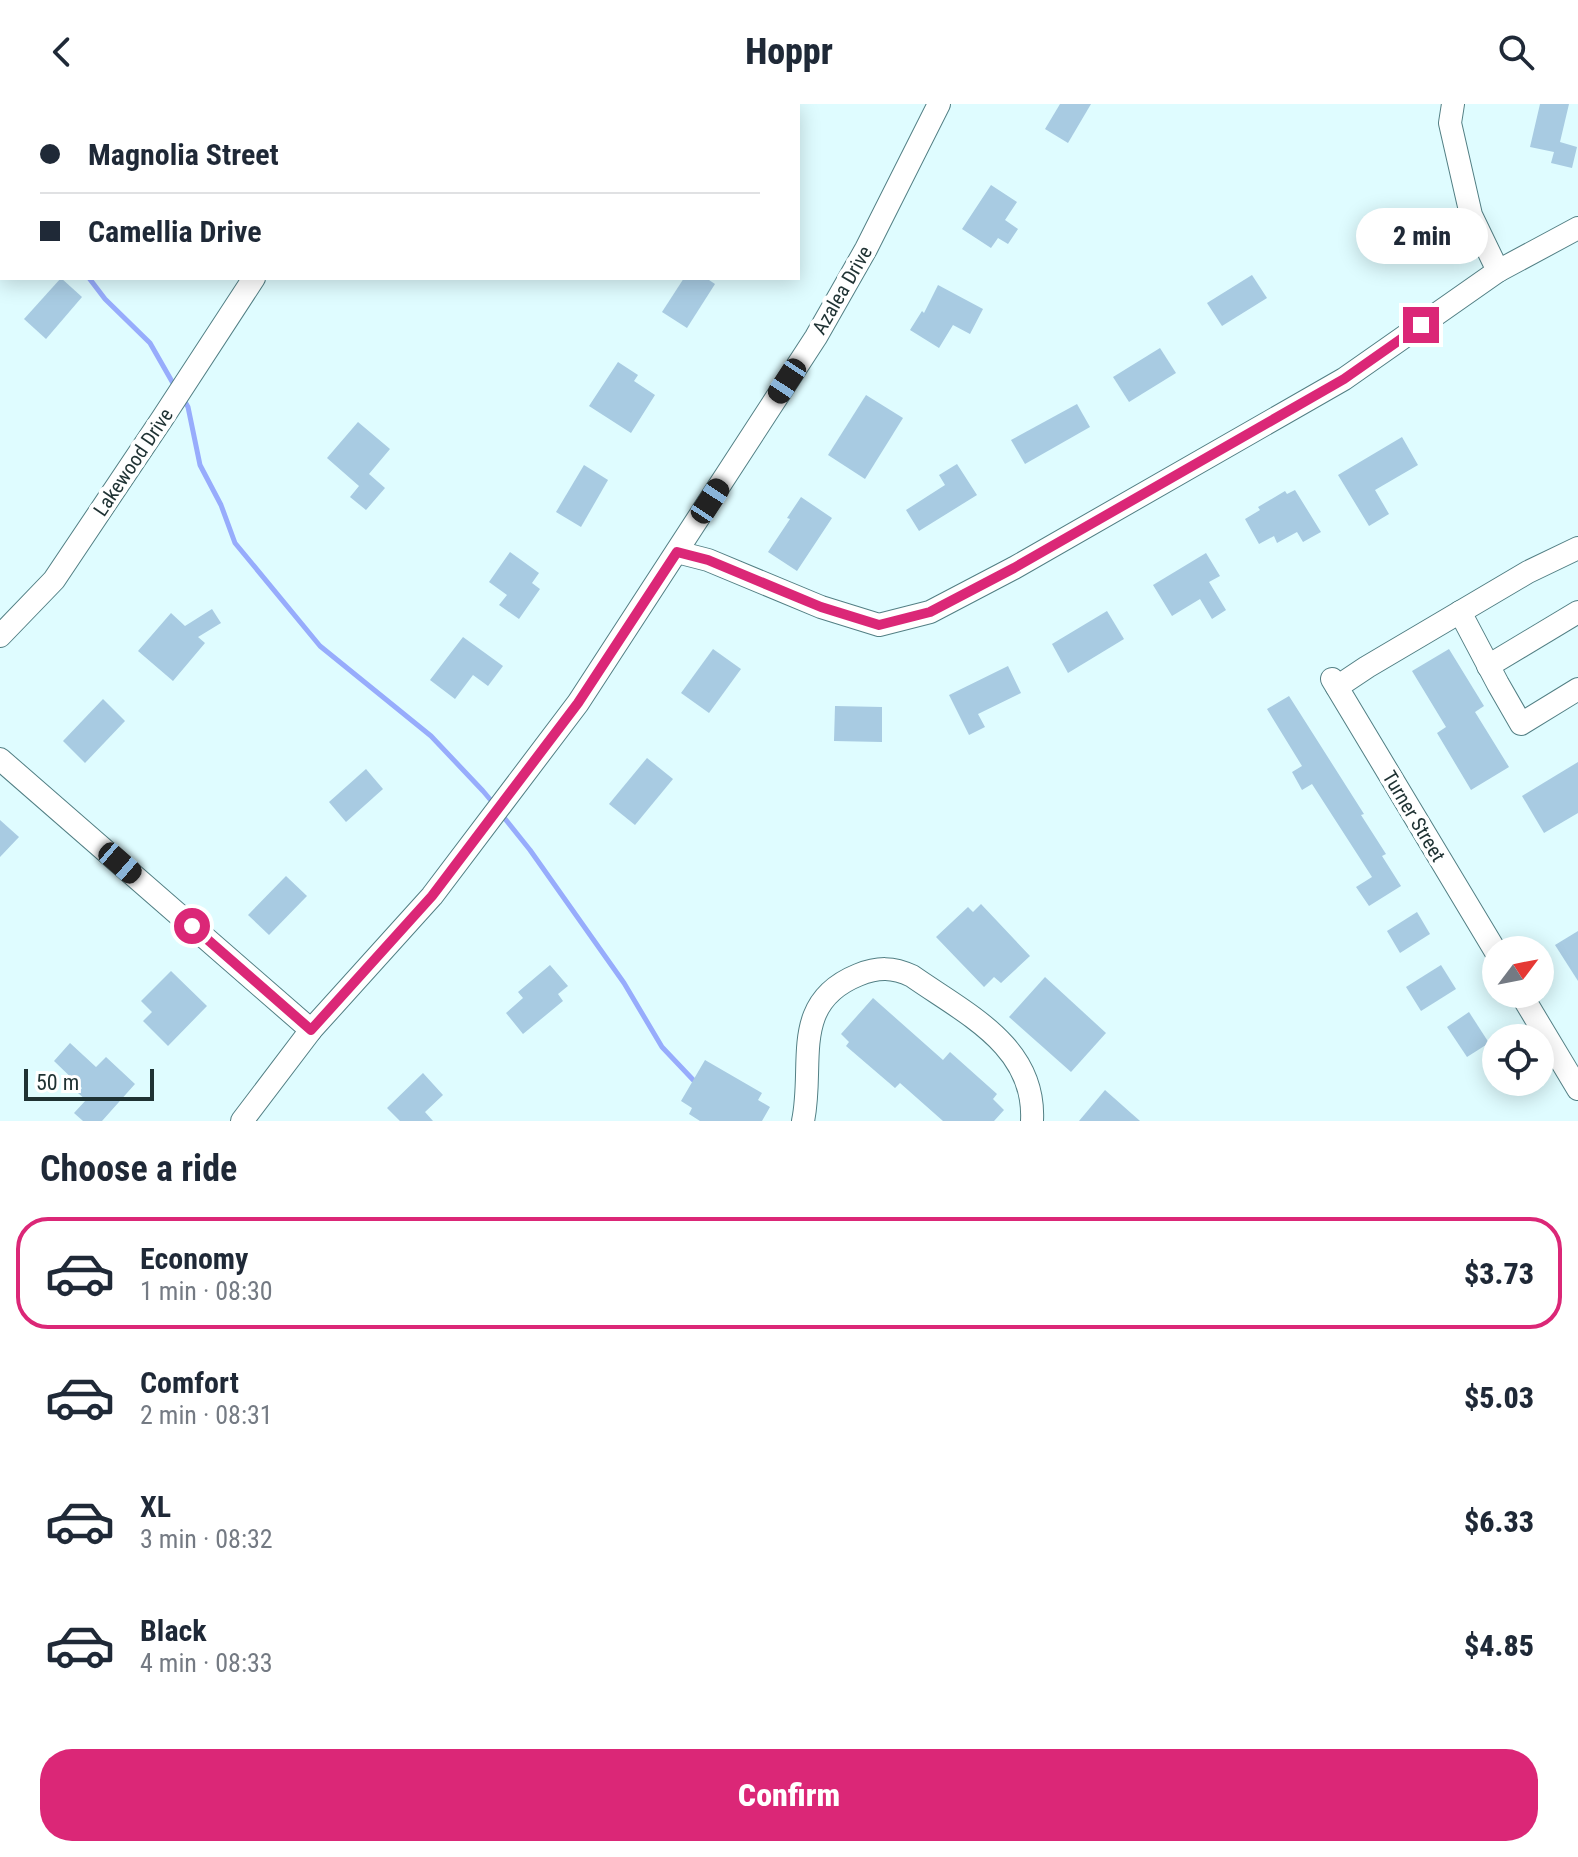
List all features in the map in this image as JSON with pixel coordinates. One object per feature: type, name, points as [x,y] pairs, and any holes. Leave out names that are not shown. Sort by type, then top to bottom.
[{"type":"street","name":"Azalea Drive","points":[[242,1121],[311,1030],[432,896],[578,703],[816,337],[866,249],[939,104]]},
{"type":"street","points":[[1453,104],[1450,123],[1471,215],[1498,271]]},
{"type":"street","points":[[677,552],[708,560],[821,607],[879,625],[930,612],[1014,568],[1344,379],[1498,271],[1578,228]]},
{"type":"street","name":"Lakewood Drive","points":[[0,636],[54,580],[253,280]]},
{"type":"street","points":[[1578,548],[1528,572],[1460,612],[1521,724],[1578,689]]},
{"type":"street","name":"Turner Street","points":[[1460,612],[1334,683],[1486,936]]},
{"type":"street","points":[[1488,666],[1578,612]]},
{"type":"street","points":[[0,759],[311,1030]]},
{"type":"street","points":[[803,1121],[807,1051],[818,1007],[824,997],[846,981],[871,971],[890,968],[912,976],[979,1023],[1007,1047],[1028,1080],[1032,1121]]},
{"type":"street","points":[[1529,1008],[1578,1089]]},
{"type":"building","points":[[1060,104],[1091,104],[1068,143],[1045,129]]},
{"type":"building","points":[[1540,104],[1569,104],[1560,142],[1577,147],[1572,168],[1551,163],[1554,152],[1530,147]]},
{"type":"building","points":[[991,185],[1017,202],[1005,220],[1018,229],[1008,244],[998,238],[991,248],[962,229]]},
{"type":"building","points":[[1252,275],[1267,298],[1222,326],[1207,303]]},
{"type":"building","points":[[59,280],[82,297],[46,339],[24,319]]},
{"type":"building","points":[[683,280],[709,280],[715,284],[687,328],[662,312]]},
{"type":"building","points":[[938,285],[983,309],[970,334],[953,325],[939,348],[910,330],[922,311],[924,313]]},
{"type":"building","points":[[1160,348],[1176,373],[1129,402],[1113,377]]},
{"type":"building","points":[[618,362],[638,375],[634,381],[655,395],[631,433],[589,406]]},
{"type":"building","points":[[866,395],[903,418],[865,479],[828,455]]},
{"type":"building","points":[[1077,404],[1090,427],[1025,464],[1011,440]]},
{"type":"building","points":[[358,422],[390,449],[369,474],[385,488],[366,510],[350,497],[359,486],[327,458]]},
{"type":"building","points":[[1402,437],[1418,465],[1375,490],[1389,514],[1369,526],[1338,475]]},
{"type":"building","points":[[957,464],[977,495],[919,531],[906,510],[945,485],[939,475]]},
{"type":"building","points":[[584,465],[608,480],[581,527],[556,512]]},
{"type":"building","points":[[1295,490],[1321,532],[1303,542],[1297,532],[1277,543],[1274,536],[1259,544],[1245,519],[1285,491],[1287,494]]},
{"type":"building","points":[[801,497],[832,518],[797,571],[768,552]]},
{"type":"building","points":[[510,552],[539,573],[532,583],[540,589],[519,619],[499,605],[507,595],[489,582]]},
{"type":"building","points":[[1206,553],[1220,576],[1209,582],[1226,610],[1212,619],[1200,599],[1172,616],[1153,585]]},
{"type":"building","points":[[212,609],[221,623],[198,637],[205,643],[173,681],[138,651],[171,613],[185,626]]},
{"type":"building","points":[[1107,611],[1124,639],[1068,673],[1052,644]]},
{"type":"building","points":[[463,637],[503,666],[488,686],[473,675],[455,699],[430,680]]},
{"type":"building","points":[[713,649],[741,669],[709,713],[681,693]]},
{"type":"building","points":[[1449,649],[1484,706],[1475,712],[1509,767],[1471,790],[1437,733],[1446,727],[1412,671]]},
{"type":"building","points":[[1008,666],[1021,693],[978,714],[985,727],[969,735],[949,695]]},
{"type":"building","points":[[1289,696],[1364,814],[1361,815],[1386,854],[1382,856],[1401,886],[1369,906],[1356,887],[1372,877],[1312,784],[1302,790],[1292,772],[1302,766],[1267,709]]},
{"type":"building","points":[[103,699],[125,721],[85,763],[63,741]]},
{"type":"building","points":[[835,706],[882,707],[882,742],[834,741]]},
{"type":"building","points":[[647,758],[673,779],[635,825],[609,804]]},
{"type":"building","points":[[1578,762],[1578,813],[1544,833],[1522,796]]},
{"type":"building","points":[[366,769],[383,789],[346,822],[329,802]]},
{"type":"building","points":[[0,820],[19,837],[0,857]]},
{"type":"building","points":[[286,876],[307,896],[269,935],[248,915]]},
{"type":"building","points":[[981,904],[1030,956],[1001,983],[994,977],[984,987],[936,937],[968,907],[973,912]]},
{"type":"building","points":[[1417,912],[1430,934],[1400,953],[1387,931]]},
{"type":"building","points":[[1578,931],[1578,981],[1555,945]]},
{"type":"building","points":[[550,965],[568,986],[558,994],[563,1001],[523,1034],[506,1013],[523,998],[518,992]]},
{"type":"building","points":[[1441,965],[1456,989],[1421,1011],[1406,987]]},
{"type":"building","points":[[171,971],[207,1006],[168,1046],[143,1021],[152,1012],[141,1001]]},
{"type":"building","points":[[1045,977],[1106,1033],[1071,1072],[1009,1017]]},
{"type":"building","points":[[873,998],[943,1060],[950,1052],[997,1094],[993,1099],[1004,1110],[994,1121],[943,1121],[900,1083],[895,1088],[846,1046],[849,1042],[841,1034]]},
{"type":"building","points":[[1469,1012],[1482,1032],[1482,1047],[1467,1057],[1447,1027]]},
{"type":"building","points":[[70,1043],[96,1067],[106,1057],[135,1084],[102,1121],[83,1121],[74,1113],[86,1100],[78,1093],[82,1088],[54,1061]]},
{"type":"building","points":[[705,1060],[762,1093],[758,1100],[770,1107],[762,1121],[700,1121],[689,1114],[692,1108],[681,1101]]},
{"type":"building","points":[[423,1073],[443,1095],[425,1112],[433,1121],[400,1121],[387,1108]]},
{"type":"building","points":[[1105,1090],[1140,1121],[1079,1121]]},
{"type":"waterway","points":[[91,280],[105,299],[150,343],[174,385]]},
{"type":"waterway","points":[[184,400],[200,465],[221,505],[235,543],[320,646],[431,736],[494,804]]},
{"type":"waterway","points":[[502,815],[624,983],[662,1047],[698,1085]]},
{"type":"route","points":[[192,926],[311,1030],[432,896],[578,703],[677,552],[708,560],[821,607],[879,625],[930,612],[1014,568],[1344,379],[1421,325]]}]
